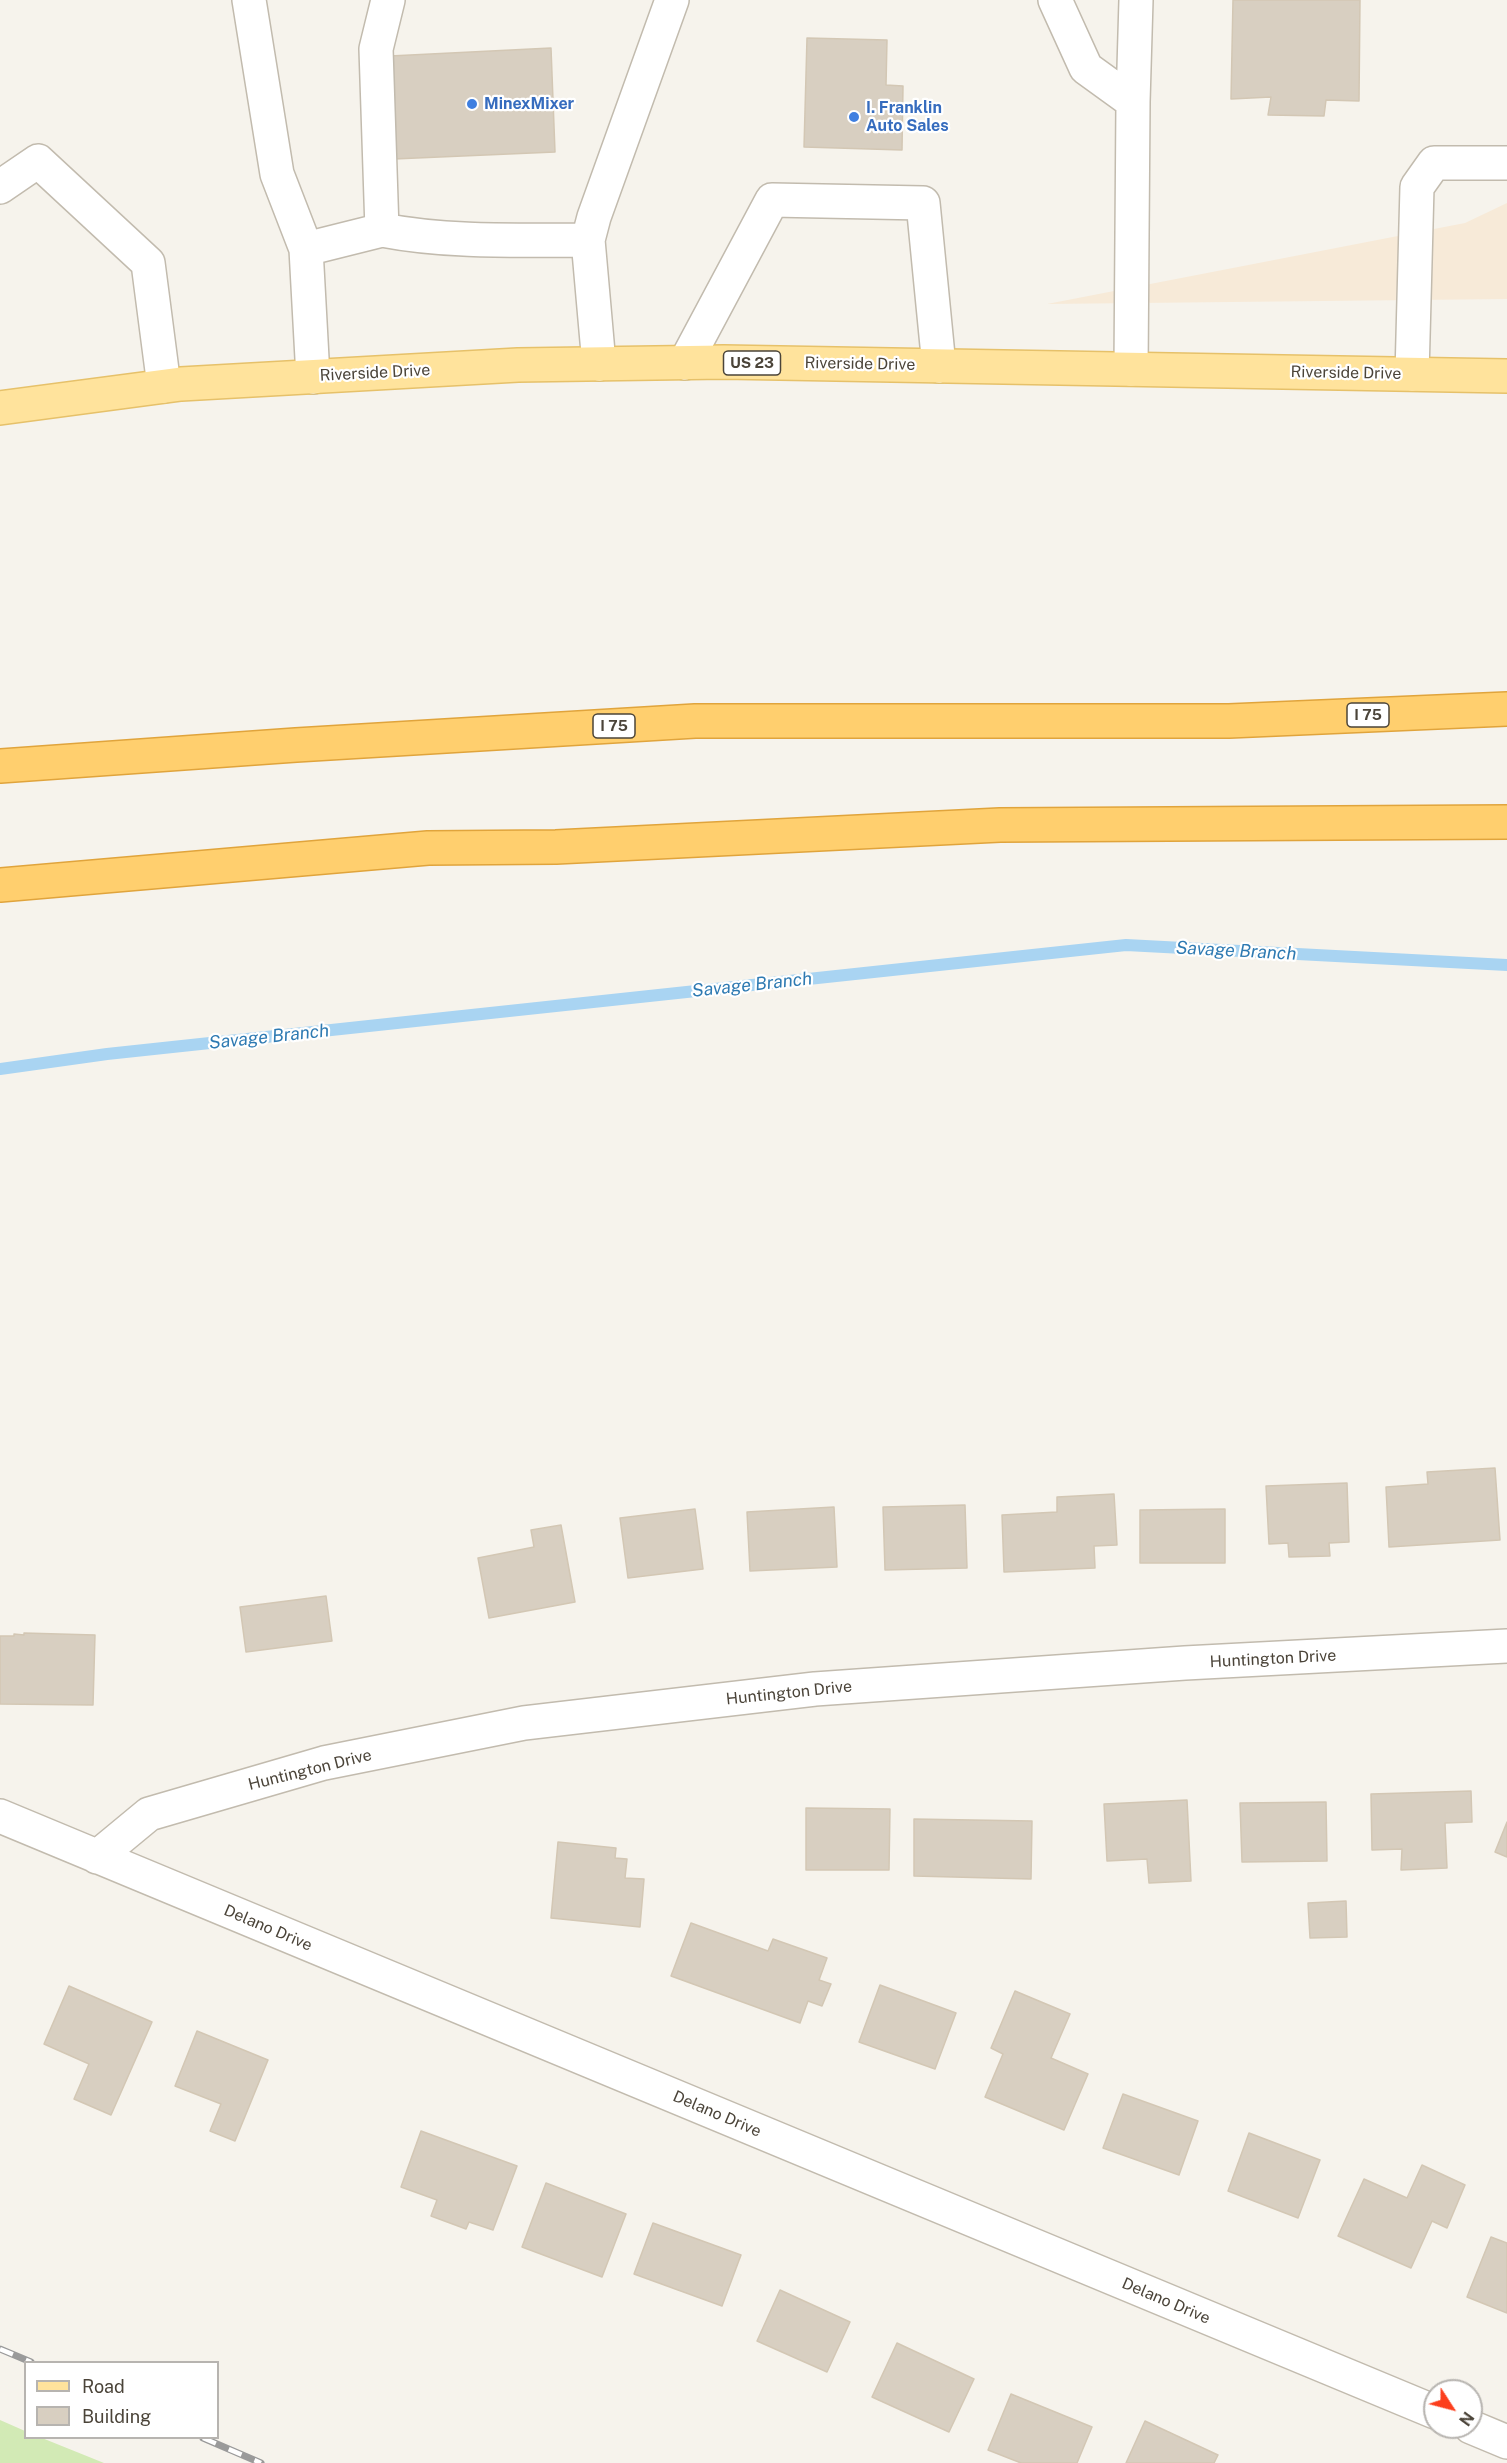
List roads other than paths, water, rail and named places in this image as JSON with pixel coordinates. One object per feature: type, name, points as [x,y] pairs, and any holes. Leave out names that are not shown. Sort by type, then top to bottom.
[{"type":"highway","name":"I 75","points":[[0,766],[284,745],[695,721],[1229,721],[1507,709]]},
{"type":"highway","points":[[0,885],[428,848],[568,846],[1000,825],[1507,822]]},
{"type":"main road","name":"Riverside Drive","points":[[0,408],[164,386],[518,365],[685,363],[1507,376]]},
{"type":"street","points":[[249,0],[277,174],[306,249],[313,377]]},
{"type":"street","points":[[382,230],[375,49],[388,0]]},
{"type":"street","points":[[599,364],[588,240],[594,217],[672,0]]},
{"type":"street","points":[[1055,0],[1086,68],[1133,102]]},
{"type":"street","points":[[1131,369],[1136,0]]},
{"type":"street","points":[[0,187],[38,161],[148,263],[164,386]]},
{"type":"street","points":[[1412,374],[1417,187],[1434,163],[1507,163]]},
{"type":"street","points":[[685,363],[772,200],[923,203],[939,366]]},
{"type":"street","points":[[306,249],[382,230],[421,237],[466,240],[588,240]]},
{"type":"street","name":"Huntington Drive","points":[[97,1857],[149,1814],[324,1763],[524,1723],[815,1689],[1185,1663],[1507,1646]]},
{"type":"street","name":"Delano Drive","points":[[0,1816],[1423,2407]]},
{"type":"street","points":[[1483,2432],[1507,2442]]},
{"type":"waterway","name":"Savage Branch","points":[[0,1069],[107,1054],[1126,945],[1507,965]]},
{"type":"railway","points":[[0,2349],[29,2361]]},
{"type":"railway","points":[[205,2439],[261,2463]]},
{"type":"place","name":"MinexMixer","points":[[472,104]]},
{"type":"place","name":"I. Franklin Auto Sales","points":[[854,117]]}]
